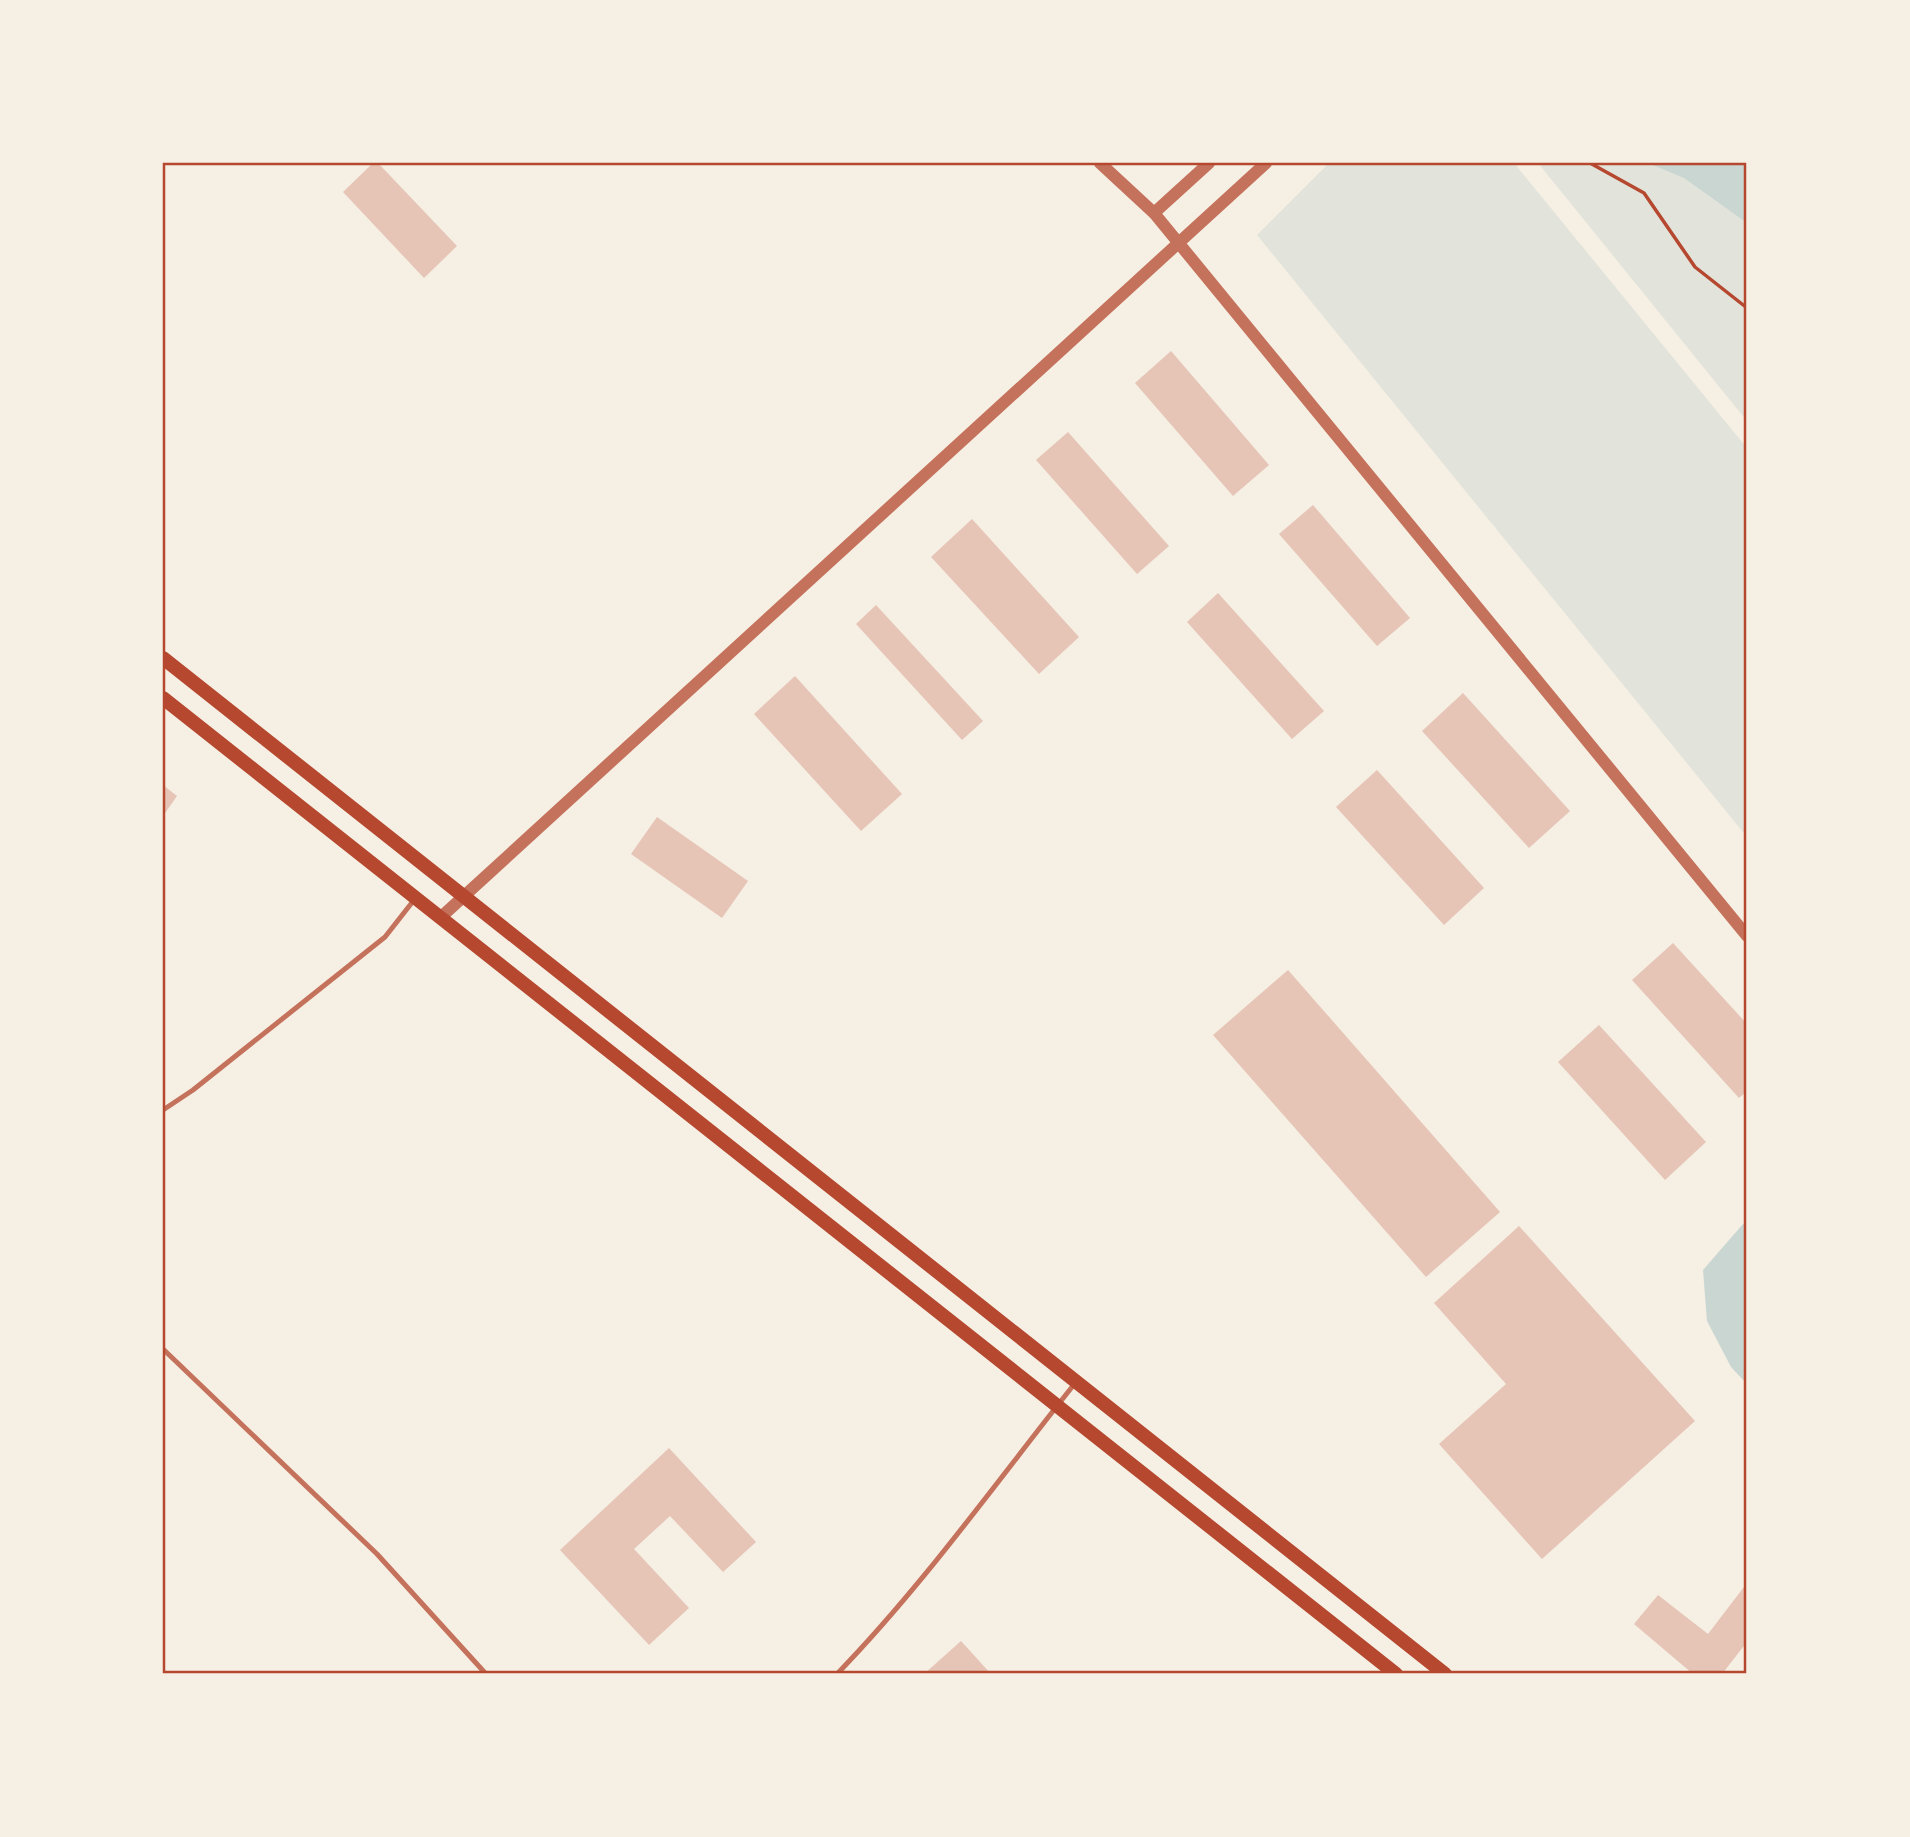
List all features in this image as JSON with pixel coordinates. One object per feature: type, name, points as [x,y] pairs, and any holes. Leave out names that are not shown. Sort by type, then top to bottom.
[{"type":"main road","points":[[163,658],[1445,1674]]},
{"type":"main road","points":[[163,698],[1396,1674]]},
{"type":"street","points":[[1100,163],[1154,213],[1747,936]]},
{"type":"street","points":[[1154,213],[1209,163]]},
{"type":"street","points":[[440,918],[1266,163]]},
{"type":"lane","points":[[163,1110],[193,1090],[385,937],[416,898]]},
{"type":"lane","points":[[163,1349],[377,1554],[486,1674]]},
{"type":"lane","points":[[837,1674],[879,1631],[952,1544],[1076,1382]]},
{"type":"path","points":[[1590,163],[1644,193],[1695,267],[1747,308]]},
{"type":"shaded area","points":[[1329,163],[1514,163],[1747,448],[1747,837],[1257,235]]},
{"type":"shaded area","points":[[1538,163],[1747,163],[1747,421]]},
{"type":"shaded area","points":[[1648,163],[1747,163],[1747,223],[1684,178]]},
{"type":"shaded area","points":[[1747,1223],[1747,1384],[1731,1367],[1707,1321],[1703,1270],[1743,1224]]},
{"type":"building","points":[[373,163],[378,163],[457,246],[424,278],[343,192]]},
{"type":"building","points":[[1171,351],[1269,465],[1233,496],[1135,383]]},
{"type":"building","points":[[1068,432],[1169,546],[1137,574],[1036,460]]},
{"type":"building","points":[[1313,505],[1410,618],[1377,646],[1279,534]]},
{"type":"building","points":[[972,519],[1079,637],[1039,674],[931,557]]},
{"type":"building","points":[[1218,593],[1324,711],[1292,739],[1187,622]]},
{"type":"building","points":[[876,605],[983,721],[962,740],[856,624]]},
{"type":"building","points":[[795,676],[902,794],[861,831],[754,714]]},
{"type":"building","points":[[1463,693],[1570,811],[1529,848],[1422,731]]},
{"type":"building","points":[[1377,770],[1484,888],[1444,925],[1336,807]]},
{"type":"building","points":[[163,785],[177,796],[163,816]]},
{"type":"building","points":[[657,817],[748,881],[722,918],[631,854]]},
{"type":"building","points":[[1673,943],[1747,1024],[1747,1091],[1739,1098],[1632,980]]},
{"type":"building","points":[[1288,970],[1500,1212],[1426,1277],[1213,1035]]},
{"type":"building","points":[[1599,1025],[1706,1142],[1665,1180],[1558,1062]]},
{"type":"building","points":[[1519,1226],[1695,1421],[1542,1559],[1439,1444],[1506,1384],[1434,1303]]},
{"type":"building","points":[[669,1448],[756,1542],[723,1572],[670,1516],[634,1549],[689,1608],[649,1645],[560,1550]]},
{"type":"building","points":[[1747,1583],[1747,1642],[1722,1674],[1693,1674],[1634,1624],[1658,1595],[1708,1634]]},
{"type":"building","points":[[961,1641],[991,1674],[924,1674]]}]
